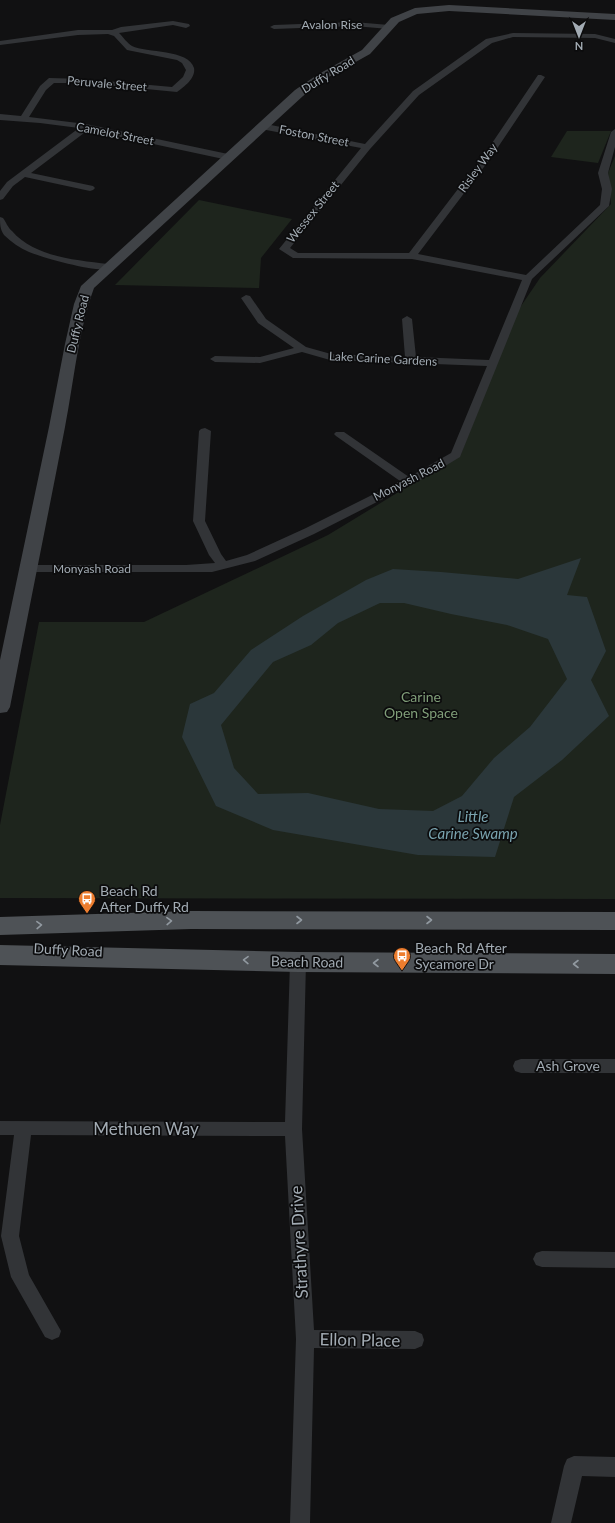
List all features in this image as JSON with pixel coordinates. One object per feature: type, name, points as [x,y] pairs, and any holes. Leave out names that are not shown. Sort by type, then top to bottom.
[{"type":"main road","name":"Duffy Road","points":[[0,707],[5,648],[27,569],[81,304],[88,286],[261,126],[307,86],[366,52],[389,27],[408,17],[420,13],[439,10],[473,9],[615,17]]},
{"type":"main road","points":[[0,926],[191,920],[615,920]]},
{"type":"main road","name":"Duffy Road","points":[[0,947],[90,949],[135,958]]},
{"type":"main road","name":"Beach Road","points":[[0,955],[298,962],[615,964]]},
{"type":"street","points":[[0,43],[77,33],[99,31],[114,32],[121,29],[173,23],[186,26]]},
{"type":"street","name":"Avalon Rise","points":[[274,27],[342,24],[389,27]]},
{"type":"street","name":"Peruvale Street","points":[[23,119],[43,88],[52,80],[84,81],[174,90],[184,83],[190,74],[190,67],[185,61],[172,56],[130,48],[125,45],[114,32]]},
{"type":"street","name":"Wessex Street","points":[[528,278],[412,256],[296,256],[284,249],[367,147],[416,93],[489,41],[514,35],[595,36],[615,41]]},
{"type":"street","name":"Risley Way","points":[[412,256],[487,157],[541,77]]},
{"type":"street","name":"Camelot Street","points":[[0,117],[86,127],[228,157]]},
{"type":"street","name":"Foston Street","points":[[261,126],[367,147]]},
{"type":"street","points":[[0,197],[10,184],[86,127]]},
{"type":"street","name":"Monyash Road","points":[[27,569],[212,568],[251,558],[428,472],[456,455],[528,278],[604,206],[607,188],[603,173],[615,132]]},
{"type":"street","points":[[23,174],[90,188]]},
{"type":"street","points":[[0,220],[6,232],[39,253],[63,260],[108,267]]},
{"type":"street","name":"Lake Carine Gardens","points":[[246,298],[262,321],[302,349],[330,357],[494,363]]},
{"type":"street","points":[[407,319],[411,361]]},
{"type":"street","points":[[215,360],[260,360],[302,349]]},
{"type":"street","points":[[205,431],[199,520],[216,555],[224,565]]},
{"type":"street","points":[[340,434],[407,481]]},
{"type":"street","name":"Strathyre Drive","points":[[298,962],[292,1129],[305,1339],[300,1523]]},
{"type":"street","name":"Ash Grove","points":[[521,1066],[615,1066]]},
{"type":"street","name":"Methuen Way","points":[[0,1128],[292,1129]]},
{"type":"street","points":[[23,1128],[10,1236],[20,1278],[52,1331]]},
{"type":"street","points":[[542,1259],[615,1260]]},
{"type":"street","name":"Ellon Place","points":[[305,1339],[415,1340]]},
{"type":"street","points":[[561,1523],[574,1466],[615,1467]]},
{"type":"green space","points":[[567,131],[611,131],[598,163],[551,157]]},
{"type":"green space","name":"Carine Open Space","points":[[615,156],[615,899],[0,898],[0,825],[39,622],[144,622],[328,535],[461,454],[517,312],[540,278],[611,204],[608,173]]},
{"type":"green space","points":[[199,200],[292,219],[261,258],[259,288],[115,285]]},
{"type":"water","name":"Little Carine Swamp","points":[[581,558],[567,595],[587,597],[606,651],[591,680],[609,716],[562,760],[514,797],[495,857],[418,855],[273,830],[216,806],[182,737],[190,704],[214,693],[251,650],[303,616],[366,580],[393,569],[518,579]],"holes":[[[380,603],[404,603],[507,625],[548,639],[567,679],[530,727],[494,758],[462,796],[433,811],[379,809],[308,793],[258,794],[234,768],[221,725],[273,662],[311,645],[338,623]]]},
{"type":"place","name":"Beach Rd After Duffy Rd","points":[[87,914]]},
{"type":"place","name":"Beach Rd After Sycamore Dr","points":[[402,971]]}]
